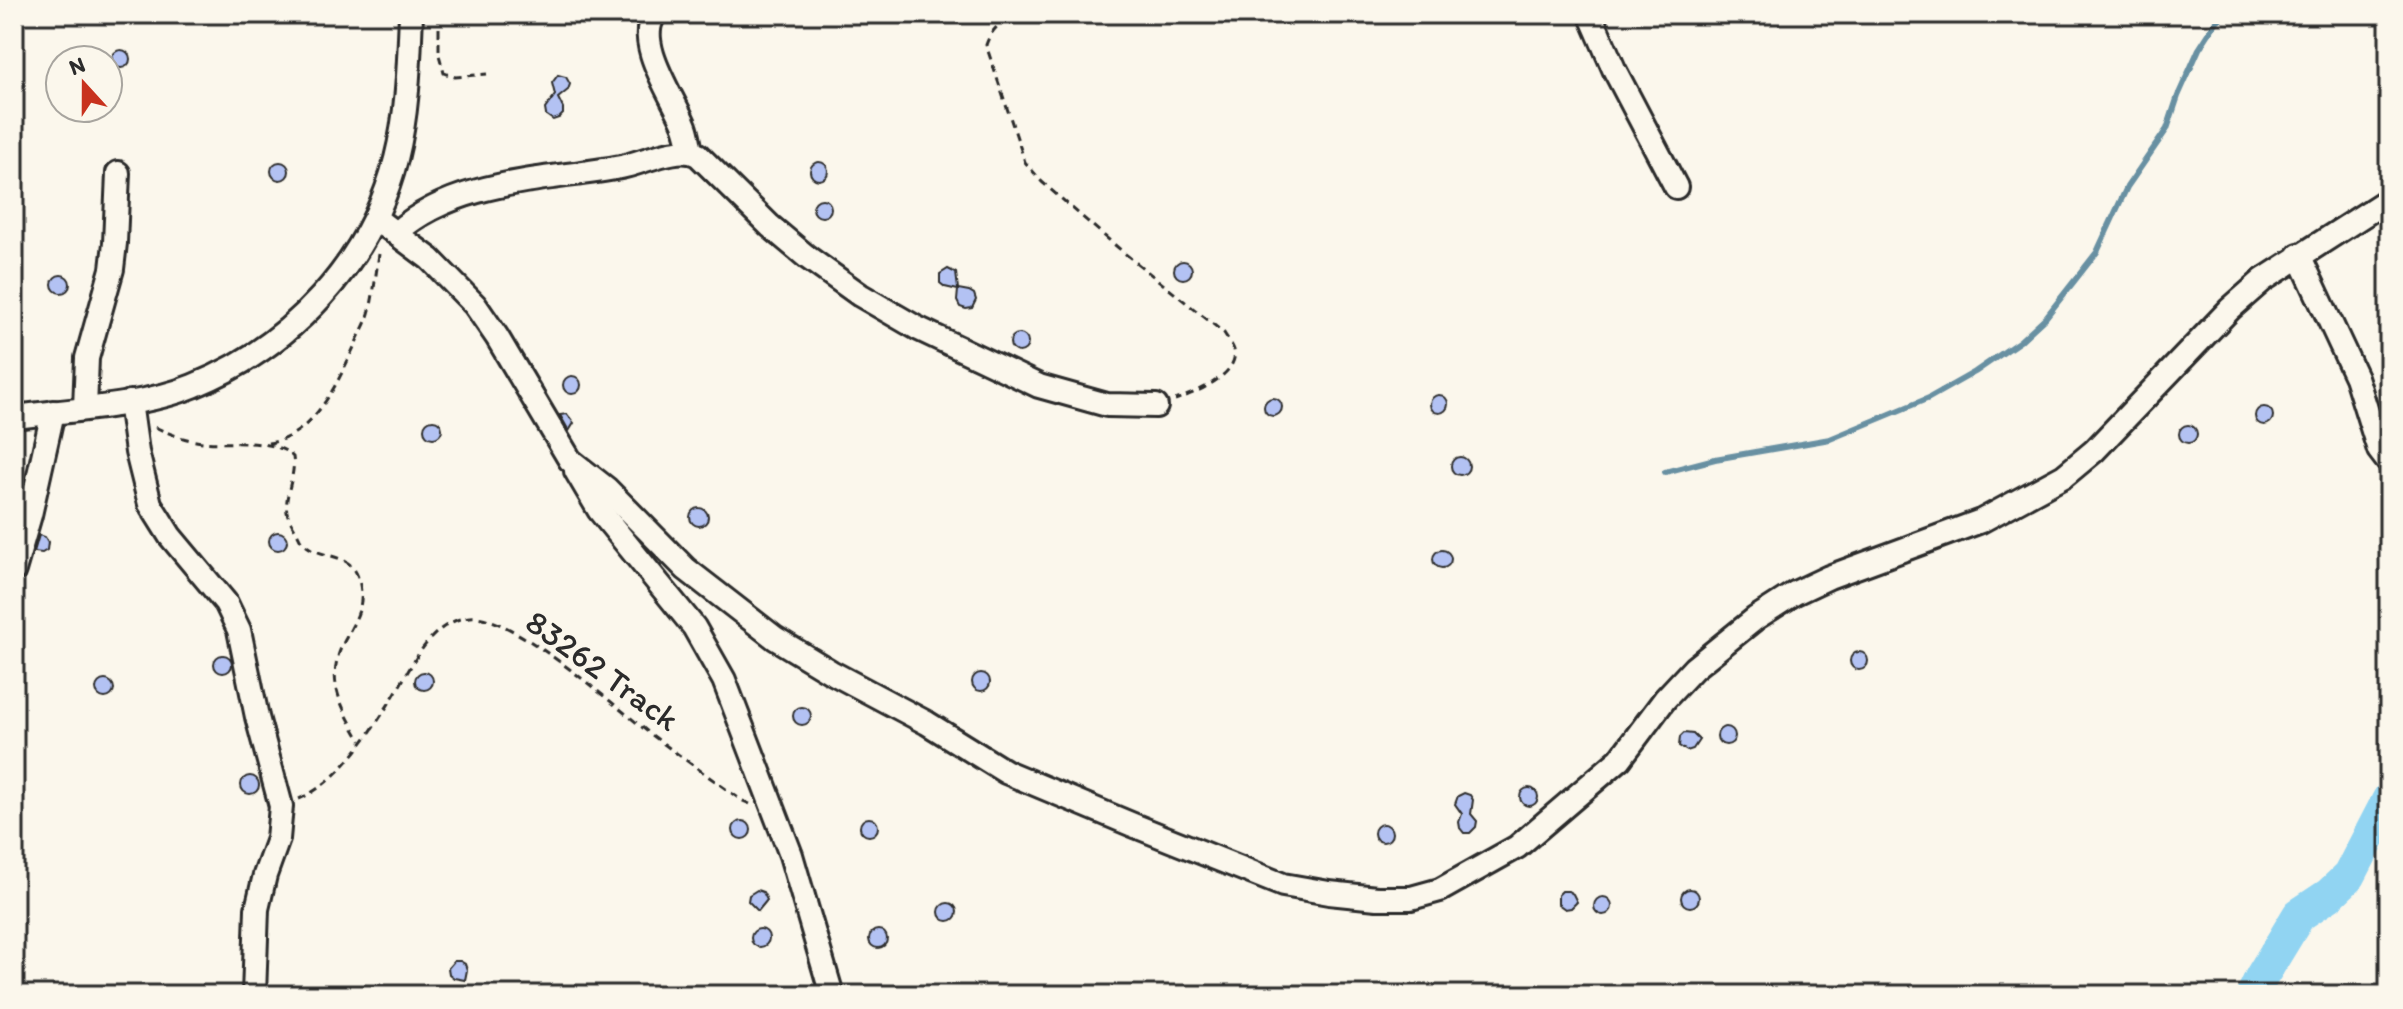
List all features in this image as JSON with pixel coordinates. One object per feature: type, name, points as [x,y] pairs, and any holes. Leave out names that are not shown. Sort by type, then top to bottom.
[{"type":"street","points":[[385,224],[403,124],[411,14]]},
{"type":"street","points":[[655,14],[650,20],[652,52],[685,127],[691,151]]},
{"type":"street","points":[[1590,14],[1614,69],[1676,187]]},
{"type":"street","points":[[14,417],[85,408],[131,412],[193,386],[276,339],[334,284],[359,247],[385,224],[420,215],[487,189],[537,178],[620,167],[671,153],[691,151],[807,257],[860,295],[917,328],[1039,386],[1107,405],[1156,406]]},
{"type":"street","points":[[85,408],[87,358],[112,269],[118,173]]},
{"type":"street","points":[[570,460],[607,489],[686,569],[775,638],[927,723],[1006,772],[1283,885],[1377,898],[1411,898],[1451,885],[1517,847],[1620,759],[1665,699],[1694,668],[1782,601],[1829,577],[1981,521],[2064,476],[2094,451],[2230,309],[2263,280],[2389,199]]},
{"type":"street","points":[[385,224],[430,259],[475,305],[550,422],[599,510],[694,627],[710,653],[724,680],[791,855],[832,995]]},
{"type":"street","points":[[2299,255],[2356,377],[2379,450],[2389,463]]},
{"type":"street","points":[[14,570],[53,412]]},
{"type":"street","points":[[131,412],[150,504],[170,536],[226,603],[239,630],[257,717],[281,806],[278,839],[257,909],[254,995]]},
{"type":"path","points":[[439,14],[439,55],[444,73],[455,77],[487,74]]},
{"type":"path","points":[[1021,14],[1004,19],[990,33],[986,45],[1025,162],[1042,182],[1111,242],[1224,333],[1234,348],[1234,360],[1222,376],[1192,395],[1156,406]]},
{"type":"path","points":[[131,412],[175,437],[201,442],[282,442],[299,431],[321,407],[344,369],[370,313],[385,224]]},
{"type":"path","points":[[261,444],[287,450],[293,457],[293,478],[286,511],[304,544],[344,558],[356,574],[362,594],[357,620],[335,660],[335,677],[339,700],[361,741]]},
{"type":"path","name":"83262 Track","points":[[281,806],[304,797],[328,782],[361,741],[431,638],[444,625],[471,616],[482,617],[536,645],[741,800],[774,816]]},
{"type":"building","points":[[124,51],[129,55],[129,63],[124,67]]},
{"type":"building","points":[[558,75],[566,77],[570,84],[558,98],[563,114],[553,120],[546,115],[545,109],[555,95],[552,83]]},
{"type":"building","points":[[280,162],[289,171],[280,180],[271,171]]},
{"type":"building","points":[[815,162],[823,162],[828,171],[826,178],[815,180],[810,175],[810,167]]},
{"type":"building","points":[[818,199],[826,199],[831,208],[829,215],[818,217],[813,212],[813,204]]},
{"type":"building","points":[[1183,261],[1190,263],[1190,277],[1183,279],[1176,277],[1174,270],[1176,263]]},
{"type":"building","points":[[948,269],[956,273],[958,289],[974,294],[976,300],[972,308],[960,307],[958,290],[940,283],[940,274]]},
{"type":"building","points":[[61,275],[70,284],[61,293],[52,284]]},
{"type":"building","points":[[1019,334],[1026,336],[1026,350],[1019,352],[1012,350],[1010,343],[1012,336]]},
{"type":"building","points":[[568,376],[576,376],[581,385],[579,392],[568,394],[563,389],[563,381]]},
{"type":"building","points":[[1439,395],[1448,404],[1439,413],[1430,404]]},
{"type":"building","points":[[1273,398],[1280,400],[1280,414],[1273,416],[1266,414],[1264,407],[1266,400]]},
{"type":"building","points":[[2264,407],[2273,416],[2264,425],[2255,416]]},
{"type":"building","points":[[567,414],[574,423],[569,431],[560,415]]},
{"type":"building","points":[[433,420],[442,429],[433,438],[424,429]]},
{"type":"building","points":[[2188,425],[2197,434],[2188,443],[2179,434]]},
{"type":"building","points":[[1460,457],[1469,466],[1460,475],[1451,466]]},
{"type":"building","points":[[699,508],[708,517],[699,526],[690,517]]},
{"type":"building","points":[[278,532],[287,541],[278,550],[269,541]]},
{"type":"building","points":[[39,535],[48,542],[47,550],[42,553],[34,552]]},
{"type":"building","points":[[1442,550],[1451,559],[1442,568],[1433,559]]},
{"type":"building","points":[[1859,652],[1868,661],[1859,670],[1850,661]]},
{"type":"building","points":[[223,655],[232,664],[223,673],[214,664]]},
{"type":"building","points":[[424,672],[433,681],[424,690],[415,681]]},
{"type":"building","points":[[981,673],[990,682],[981,691],[972,682]]},
{"type":"building","points":[[105,680],[112,682],[112,696],[105,698],[98,696],[96,689],[98,682]]},
{"type":"building","points":[[802,707],[811,716],[802,725],[793,716]]},
{"type":"building","points":[[1722,727],[1730,727],[1735,736],[1733,743],[1722,745],[1717,740],[1717,732]]},
{"type":"building","points":[[1684,733],[1693,734],[1699,740],[1693,749],[1687,751],[1679,746]]},
{"type":"building","points":[[250,776],[259,785],[250,794],[241,785]]},
{"type":"building","points":[[1529,788],[1538,797],[1529,806],[1520,797]]},
{"type":"building","points":[[1464,793],[1473,800],[1471,814],[1477,821],[1470,833],[1464,833],[1460,828],[1462,814],[1455,804],[1458,796]]},
{"type":"building","points":[[869,818],[878,827],[869,836],[860,827]]},
{"type":"building","points":[[742,821],[749,823],[749,837],[742,839],[735,837],[733,830],[735,823]]},
{"type":"building","points":[[1379,824],[1387,824],[1392,833],[1390,840],[1379,842],[1374,837],[1374,829]]},
{"type":"building","points":[[1690,889],[1699,898],[1690,907],[1681,898]]},
{"type":"building","points":[[757,890],[763,892],[767,900],[758,911],[748,901],[749,895]]},
{"type":"building","points":[[1562,891],[1573,894],[1577,902],[1571,908],[1565,909],[1558,904],[1558,895]]},
{"type":"building","points":[[1599,897],[1607,897],[1612,906],[1610,913],[1599,915],[1594,910],[1594,902]]},
{"type":"building","points":[[948,903],[957,912],[948,921],[939,912]]},
{"type":"building","points":[[756,929],[764,929],[769,938],[767,945],[756,947],[751,942],[751,934]]},
{"type":"building","points":[[878,930],[887,939],[878,948],[869,939]]},
{"type":"building","points":[[454,961],[465,964],[465,980],[449,974],[448,968]]},
{"type":"waterway","points":[[1665,472],[1715,459],[1830,439],[1929,398],[2020,341],[2046,317],[2097,252],[2127,187],[2167,129],[2199,49],[2225,14]]},
{"type":"waterway","points":[[2253,995],[2299,915],[2329,895],[2349,876],[2389,799]]}]
